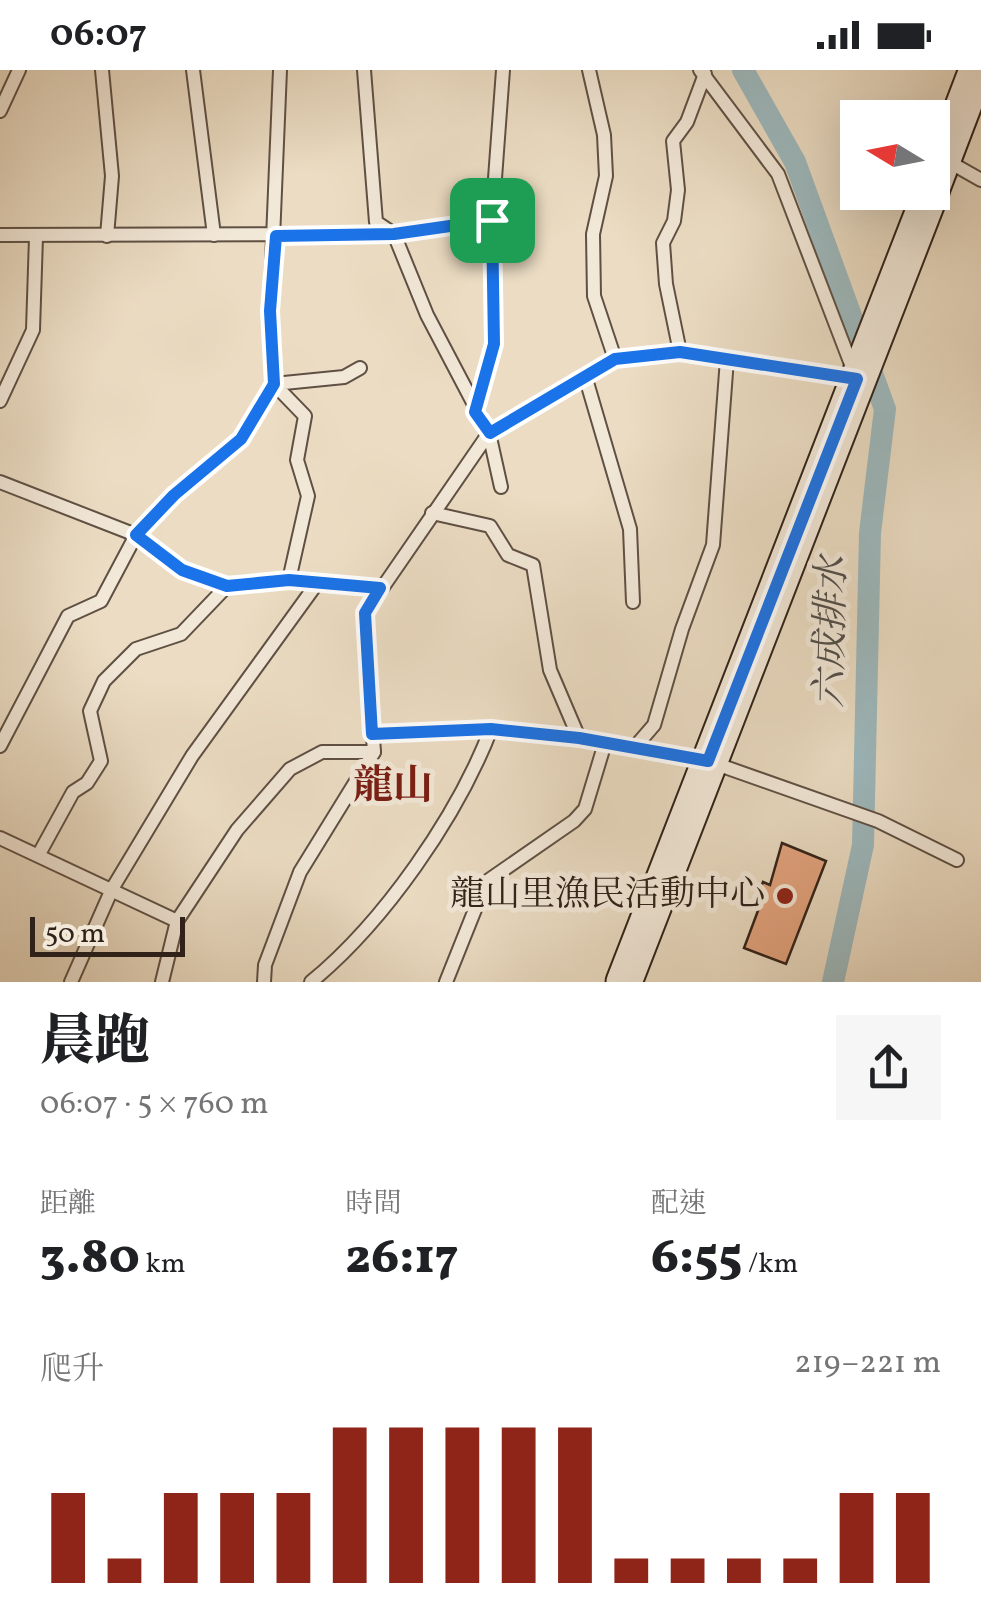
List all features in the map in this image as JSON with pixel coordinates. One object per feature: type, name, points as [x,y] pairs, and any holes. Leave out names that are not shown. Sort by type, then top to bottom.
[{"type":"main road","points":[[950,142],[977,70]]},
{"type":"main road","points":[[624,982],[924,210]]},
{"type":"lane","points":[[0,111],[18,70]]},
{"type":"lane","points":[[102,70],[112,176],[107,236]]},
{"type":"lane","points":[[193,70],[214,235]]},
{"type":"lane","points":[[0,746],[68,616],[101,600],[136,535],[174,495],[241,439],[274,384],[270,311],[280,70]]},
{"type":"lane","points":[[364,70],[376,222],[394,234],[475,412],[490,433],[501,487]]},
{"type":"lane","points":[[475,412],[494,344],[492,220],[503,70]]},
{"type":"lane","points":[[588,70],[604,135],[606,176],[593,234],[594,296],[615,359]]},
{"type":"lane","points":[[680,352],[666,284],[664,243],[674,220],[678,190],[673,142],[687,122],[702,72]]},
{"type":"lane","points":[[264,982],[264,966],[300,872],[374,752],[365,613],[490,433],[615,359],[680,352],[857,379],[778,174],[702,72]]},
{"type":"lane","points":[[950,180],[981,180]]},
{"type":"lane","points":[[0,235],[394,234],[492,220]]},
{"type":"lane","points":[[0,401],[33,330],[36,237]]},
{"type":"lane","points":[[635,746],[654,725],[677,644],[714,545],[728,359]]},
{"type":"lane","points":[[274,384],[344,376],[360,368]]},
{"type":"lane","points":[[586,379],[630,529],[633,602]]},
{"type":"lane","points":[[274,384],[305,416],[297,460],[308,496],[289,580]]},
{"type":"lane","points":[[0,482],[136,535],[182,570],[227,586],[289,580],[380,588]]},
{"type":"lane","points":[[432,512],[490,526],[508,555],[533,565],[550,670],[579,738]]},
{"type":"lane","points":[[70,982],[112,888],[192,756],[318,582]]},
{"type":"lane","points":[[39,854],[74,792],[87,783],[101,761],[90,711],[104,681],[136,649],[181,634],[227,586]]},
{"type":"lane","points":[[372,734],[491,729],[635,746],[708,761],[878,821],[958,860]]},
{"type":"lane","points":[[311,982],[348,948],[412,866],[473,776],[491,729]]},
{"type":"lane","points":[[446,982],[486,882],[574,821],[585,809],[604,742]]},
{"type":"lane","points":[[162,982],[177,921],[237,830],[290,769],[322,752],[374,752]]},
{"type":"lane","points":[[0,838],[177,921]]},
{"type":"building","name":"龍山里漁民活動中心","points":[[782,843],[826,861],[786,964],[744,948],[759,908],[753,906],[763,882],[770,885]]},
{"type":"waterway","name":"六成排水","points":[[743,70],[795,162],[885,409],[870,533],[863,845],[833,982]]},
{"type":"place","name":"龍山里漁民活動中心","points":[[785,896]]},
{"type":"district","name":"龍山","points":[[393,788]]},
{"type":"route","points":[[492,220],[494,344],[475,412],[490,433],[615,359],[680,352],[857,379],[708,761],[635,746],[491,729],[372,734],[365,613],[380,588],[289,580],[227,586],[182,570],[136,535],[174,495],[241,439],[274,384],[270,311],[276,236],[394,234],[492,220]]}]
